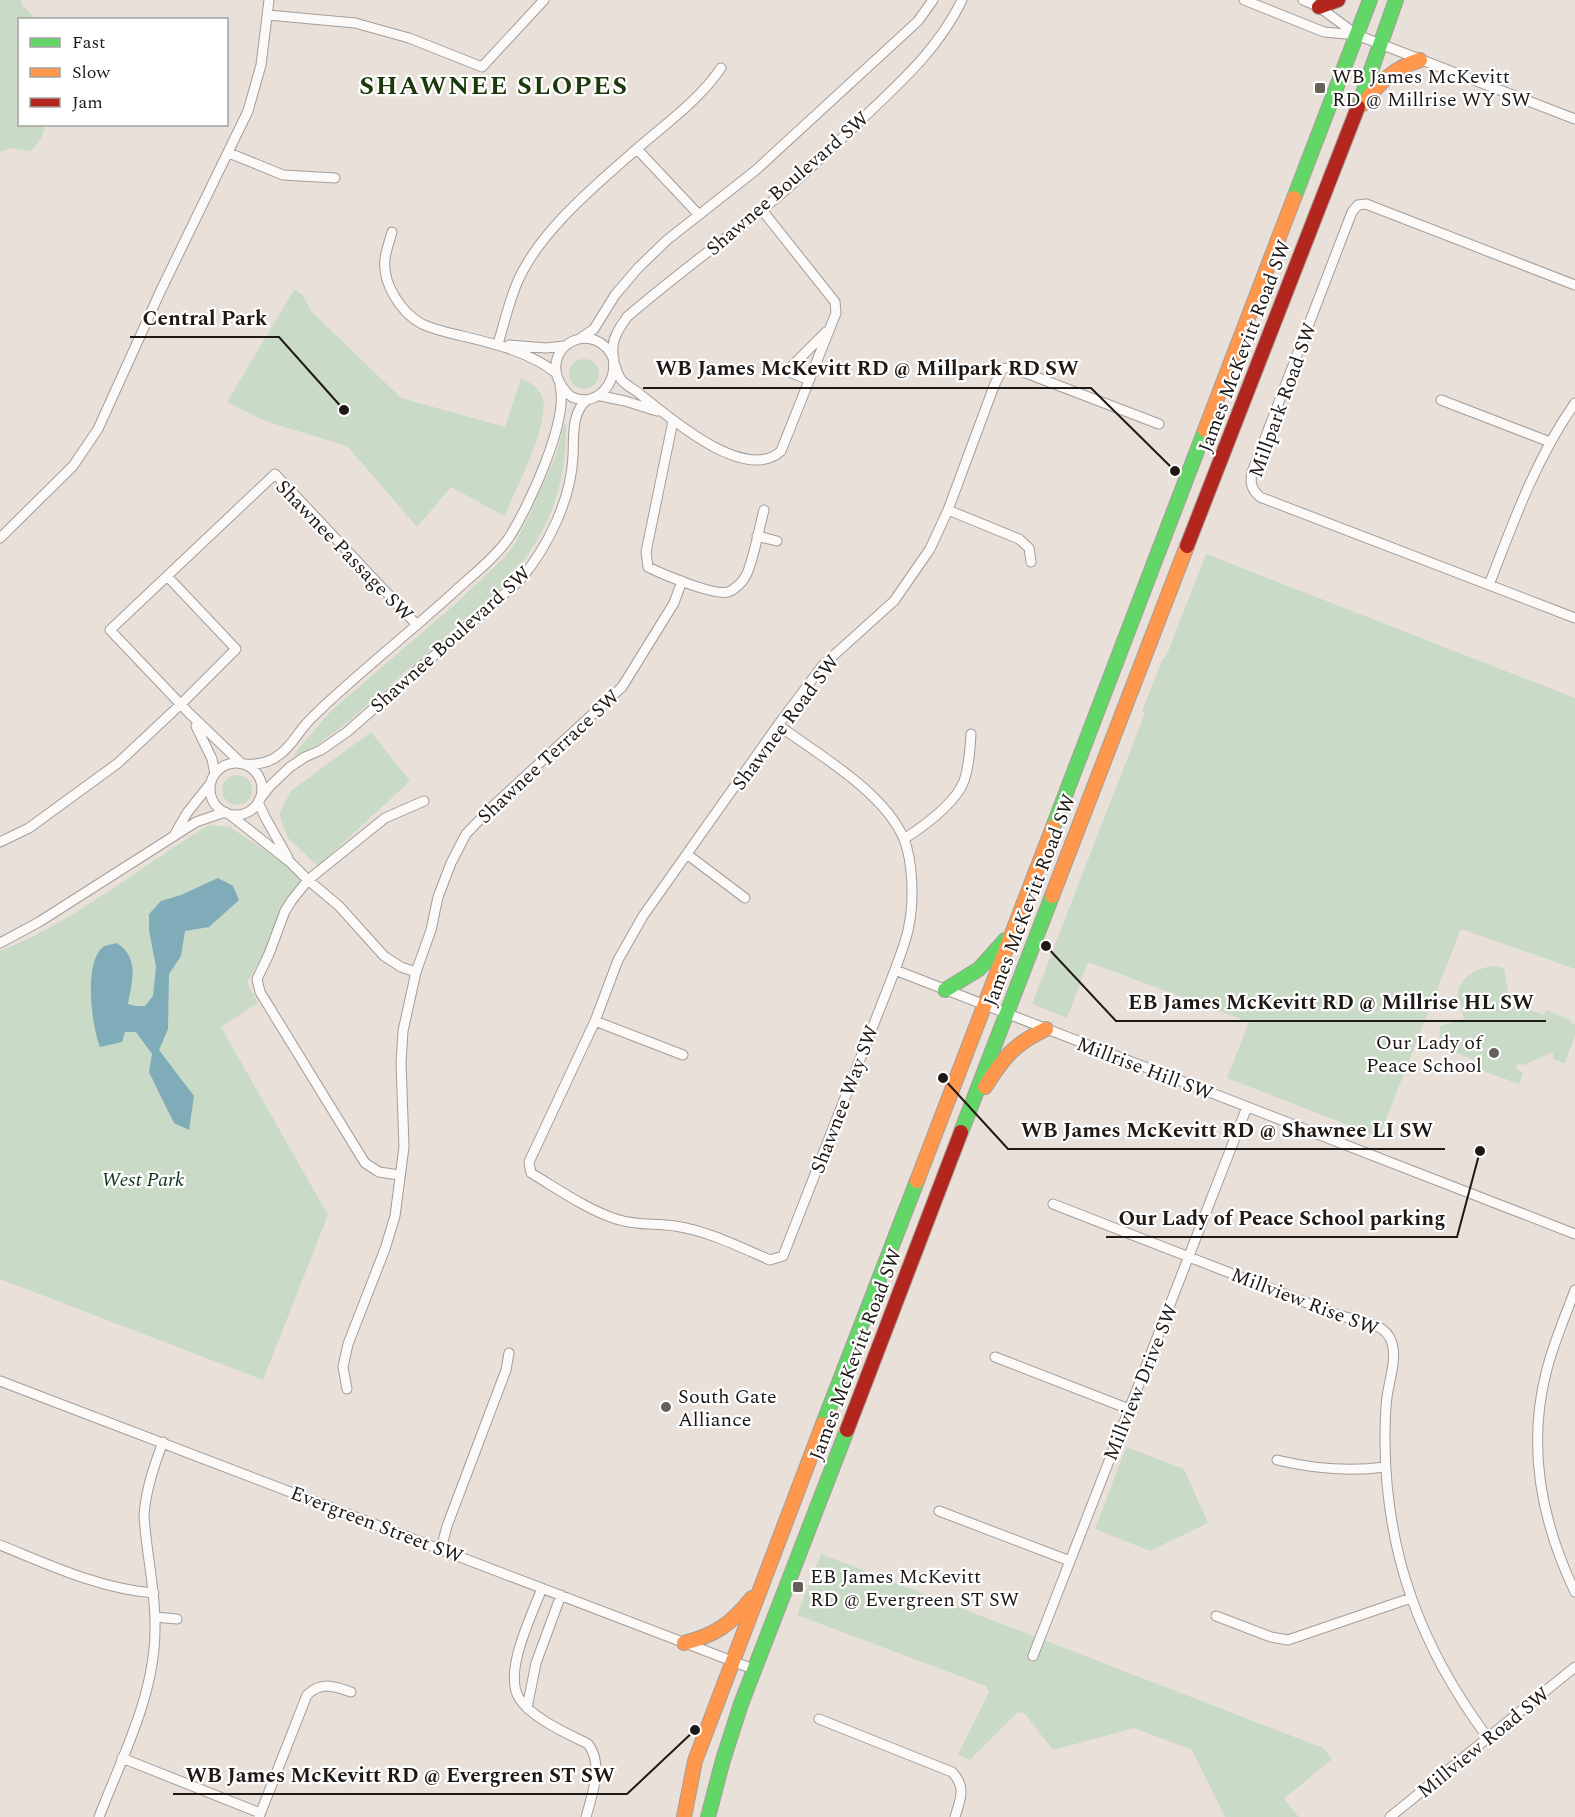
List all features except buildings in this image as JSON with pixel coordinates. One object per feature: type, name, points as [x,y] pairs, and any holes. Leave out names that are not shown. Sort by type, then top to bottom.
[{"type":"main road","points":[[1319,6],[1338,0]]},
{"type":"main road","name":"James McKevitt Road SW","points":[[684,1817],[695,1761],[732,1662],[1370,0]]},
{"type":"main road","name":"James McKevitt Road SW","points":[[708,1817],[719,1769],[753,1670],[1356,112],[1396,0]]},
{"type":"main road","points":[[1356,112],[1388,73],[1420,60]]},
{"type":"main road","points":[[945,990],[969,978],[980,969],[1012,931]]},
{"type":"main road","points":[[968,1115],[1002,1060],[1017,1043],[1046,1029]]},
{"type":"main road","points":[[684,1643],[723,1629],[738,1616],[761,1587]]},
{"type":"street","points":[[0,538],[73,466],[98,429],[161,290],[229,153],[251,100],[261,65],[269,0]]},
{"type":"street","points":[[268,15],[355,23],[409,38],[482,67],[544,0]]},
{"type":"street","name":"Shawnee Boulevard SW","points":[[577,339],[594,329],[615,295],[638,267],[667,240],[756,170],[918,21],[933,0]]},
{"type":"street","name":"Shawnee Boulevard SW","points":[[614,361],[615,336],[627,317],[762,210],[816,163],[906,78],[938,41],[962,0]]},
{"type":"street","points":[[1244,0],[1324,32],[1357,36],[1575,119]]},
{"type":"street","points":[[1303,0],[1319,6],[1357,36]]},
{"type":"street","points":[[498,344],[517,283],[529,261],[568,212],[694,101],[722,68]]},
{"type":"street","points":[[637,149],[699,215]]},
{"type":"street","points":[[229,153],[283,175],[335,178]]},
{"type":"street","name":"Millpark Road SW","points":[[1575,285],[1371,206],[1358,206],[1352,212],[1252,472],[1251,481],[1252,488],[1260,496],[1575,618]]},
{"type":"street","points":[[392,232],[385,259],[386,273],[391,289],[410,316],[439,330],[498,344],[546,348],[564,346],[577,339],[596,340],[610,352],[620,380],[662,413],[711,446],[752,460],[775,457],[781,451],[836,313],[835,302],[762,210]]},
{"type":"street","points":[[809,380],[787,371],[829,329]]},
{"type":"street","points":[[498,344],[544,363],[557,376],[567,393],[574,398],[587,400],[601,396],[626,401],[662,413]]},
{"type":"street","points":[[557,376],[557,359],[564,346]]},
{"type":"street","points":[[601,396],[611,380],[614,361]]},
{"type":"street","name":"Shawnee Road SW","points":[[530,1167],[529,1162],[595,1021],[618,960],[645,914],[823,665],[894,600],[930,549],[948,510],[1002,369],[1010,367],[1159,424]]},
{"type":"street","name":"Shawnee Boulevard SW","points":[[243,764],[264,763],[279,756],[291,745],[306,723],[325,705],[417,625],[492,557],[507,540],[520,519],[559,425],[562,393],[557,376]]},
{"type":"street","name":"Shawnee Boulevard SW","points":[[259,801],[270,786],[290,767],[347,732],[521,579],[543,548],[559,514],[568,487],[573,459],[575,424],[578,412],[587,400]]},
{"type":"street","points":[[1441,400],[1550,442]]},
{"type":"street","points":[[1489,585],[1520,505],[1550,442],[1575,403]]},
{"type":"street","points":[[673,421],[646,552],[648,567],[713,591],[727,592],[747,576],[764,510]]},
{"type":"street","name":"Shawnee Passage SW","points":[[189,713],[110,630],[274,474],[417,625]]},
{"type":"street","points":[[948,510],[1019,538],[1029,548],[1031,562]]},
{"type":"street","points":[[757,536],[777,542]]},
{"type":"street","points":[[0,842],[29,828],[118,763],[236,649],[167,576]]},
{"type":"street","name":"Shawnee Terrace SW","points":[[347,1389],[344,1360],[395,1216],[404,1147],[401,1063],[403,1031],[416,972],[431,930],[438,897],[451,863],[466,834],[493,806],[622,687],[674,603],[682,581]]},
{"type":"street","points":[[189,713],[212,759],[213,778],[210,791],[217,807],[291,862],[339,906],[384,956],[401,967],[416,972]]},
{"type":"street","points":[[0,943],[39,922],[196,822],[227,813],[242,814],[249,811],[259,801],[260,779],[257,773],[243,764],[189,713]]},
{"type":"street","name":"Shawnee Way SW","points":[[530,1167],[531,1173],[614,1218],[636,1225],[675,1226],[717,1238],[770,1260],[783,1256],[895,970],[909,926],[913,885],[904,839],[884,807],[862,786],[778,725]]},
{"type":"street","points":[[904,839],[934,819],[963,783],[969,760],[971,734]]},
{"type":"street","points":[[173,837],[187,813],[226,764],[243,764]]},
{"type":"street","points":[[259,801],[274,834],[291,862]]},
{"type":"street","points":[[399,1175],[379,1172],[364,1163],[260,993],[257,976],[269,954],[285,911],[308,880],[385,818],[424,801]]},
{"type":"street","points":[[688,855],[745,898]]},
{"type":"street","name":"Millrise Hill SW","points":[[895,970],[1575,1233]]},
{"type":"street","points":[[595,1021],[683,1055]]},
{"type":"street","name":"Millview Drive SW","points":[[1033,1656],[1247,1107]]},
{"type":"street","points":[[1053,1204],[1190,1256]]},
{"type":"street","name":"Millview Rise SW","points":[[1190,1256],[1349,1319],[1376,1325],[1388,1334],[1393,1343],[1394,1352],[1386,1400],[1385,1467],[1394,1537],[1422,1629],[1444,1672],[1488,1738]]},
{"type":"street","points":[[1575,1290],[1545,1374],[1539,1422],[1538,1457],[1540,1481],[1550,1530],[1562,1565],[1575,1592]]},
{"type":"street","points":[[441,1549],[447,1526],[506,1370],[509,1353]]},
{"type":"street","points":[[995,1357],[1129,1409]]},
{"type":"street","name":"Evergreen Street SW","points":[[0,1381],[753,1670]]},
{"type":"street","points":[[99,1817],[142,1706],[150,1677],[155,1617],[144,1515],[145,1498],[152,1470],[163,1442]]},
{"type":"street","points":[[1277,1460],[1326,1470],[1366,1470],[1385,1467]]},
{"type":"street","points":[[939,1511],[1070,1561]]},
{"type":"street","points":[[0,1545],[94,1582],[133,1592],[154,1593]]},
{"type":"street","points":[[542,1588],[524,1636],[514,1672],[516,1691],[527,1708],[588,1744],[596,1757],[597,1767],[586,1817]]},
{"type":"street","points":[[527,1708],[536,1663],[561,1595]]},
{"type":"street","points":[[1216,1616],[1271,1637],[1288,1640],[1411,1598]]},
{"type":"street","points":[[155,1617],[177,1618]]},
{"type":"street","name":"Millview Road SW","points":[[1390,1817],[1575,1667]]},
{"type":"street","points":[[122,1758],[260,1815],[307,1695],[312,1689],[327,1684],[351,1692]]},
{"type":"street","points":[[819,1719],[950,1770],[960,1782],[961,1797],[955,1817]]},
{"type":"green space","points":[[0,0],[21,0],[22,5],[35,18],[18,18],[18,126],[46,126],[41,138],[31,151],[10,148],[0,152]]},
{"type":"green space","points":[[294,290],[302,294],[311,311],[401,398],[505,427],[521,378],[539,390],[544,407],[542,422],[531,456],[504,516],[451,487],[417,527],[347,446],[265,421],[227,402]]},
{"type":"green space","points":[[584,359],[590,360],[598,368],[598,380],[590,388],[584,389],[578,388],[570,380],[569,374],[570,368],[578,360]]},
{"type":"green space","points":[[564,424],[566,424],[565,449],[557,495],[539,536],[512,575],[495,593],[343,726],[296,756],[294,754],[330,712],[454,605],[503,559],[514,545],[530,514],[556,455]]},
{"type":"green space","points":[[1206,554],[1575,698],[1575,969],[1461,929],[1379,1137],[1227,1078],[1249,1022],[1088,962],[1067,1018],[1032,1004],[1145,713],[1142,711],[1163,658],[1166,657]]},
{"type":"green space","points":[[371,732],[410,781],[318,866],[288,838],[279,814],[291,791]]},
{"type":"green space","points":[[237,775],[243,776],[251,784],[251,796],[243,804],[237,805],[231,804],[223,796],[222,790],[223,784],[231,776]]},
{"type":"green space","name":"West Park","points":[[209,825],[230,827],[306,878],[247,982],[258,1003],[221,1027],[328,1215],[263,1380],[0,1279],[0,951],[55,925]]},
{"type":"green space","points":[[1494,966],[1504,968],[1510,1005],[1544,1015],[1546,1010],[1570,1020],[1575,1025],[1575,1035],[1565,1063],[1553,1059],[1553,1052],[1524,1065],[1518,1064],[1516,1068],[1523,1073],[1519,1084],[1475,1068],[1477,1061],[1439,1046],[1440,1026],[1464,1019],[1458,997],[1462,983],[1476,971]]},
{"type":"green space","points":[[1126,1447],[1184,1469],[1208,1523],[1150,1551],[1095,1529]]},
{"type":"green space","points":[[821,1554],[1323,1748],[1332,1759],[1284,1799],[1299,1817],[1225,1817],[1192,1750],[1134,1728],[1053,1750],[1025,1714],[1018,1712],[970,1760],[958,1754],[989,1692],[986,1686],[797,1615]]},
{"type":"water","points":[[218,878],[233,886],[239,900],[209,927],[185,931],[181,956],[169,974],[168,1029],[159,1050],[194,1096],[189,1130],[174,1123],[149,1072],[152,1054],[136,1032],[125,1032],[122,1042],[100,1047],[92,1011],[91,980],[97,955],[103,947],[117,943],[124,949],[132,963],[128,1004],[145,1006],[153,996],[156,967],[149,930],[149,914],[161,901],[181,895]]},
{"type":"traffic: fast","points":[[1294,198],[1370,0]]},
{"type":"traffic: fast","points":[[1358,107],[1396,0]]},
{"type":"traffic: fast","points":[[1053,827],[1205,430]]},
{"type":"traffic: fast","points":[[961,1132],[1052,896]]},
{"type":"traffic: fast","points":[[945,990],[979,969],[1005,940]]},
{"type":"traffic: fast","points":[[823,1424],[917,1181]]},
{"type":"traffic: fast","points":[[708,1817],[741,1704],[847,1430]]},
{"type":"traffic: slow","points":[[1363,104],[1388,77],[1402,67],[1420,60]]},
{"type":"traffic: slow","points":[[1205,430],[1294,198]]},
{"type":"traffic: slow","points":[[1052,896],[1187,546]]},
{"type":"traffic: slow","points":[[917,1181],[1053,827]]},
{"type":"traffic: slow","points":[[985,1087],[1017,1046],[1046,1029]]},
{"type":"traffic: slow","points":[[684,1817],[695,1761],[823,1424]]},
{"type":"traffic: slow","points":[[684,1643],[714,1632],[730,1622],[752,1598]]},
{"type":"traffic: jam","points":[[1319,7],[1338,0]]},
{"type":"traffic: jam","points":[[1187,546],[1358,107]]},
{"type":"traffic: jam","points":[[847,1430],[961,1132]]},
{"type":"place","name":"WB James McKevitt RD @ Millrise WY SW","points":[[1320,88]]},
{"type":"place","name":"Central Park","points":[[344,410]]},
{"type":"place","name":"WB James McKevitt RD @ Millpark RD SW","points":[[1175,471]]},
{"type":"place","name":"EB James McKevitt RD @ Millrise HL SW","points":[[1046,946]]},
{"type":"place","name":"Our Lady of Peace School","points":[[1494,1053]]},
{"type":"place","name":"WB James McKevitt RD @ Shawnee LI SW","points":[[943,1078]]},
{"type":"place","name":"Our Lady of Peace School parking","points":[[1480,1151]]},
{"type":"place","name":"South Gate Alliance","points":[[666,1407]]},
{"type":"place","name":"EB James McKevitt RD @ Evergreen ST SW","points":[[798,1587]]},
{"type":"place","name":"WB James McKevitt RD @ Evergreen ST SW","points":[[695,1730]]},
{"type":"district","name":"SHAWNEE SLOPES","points":[[494,85]]}]
